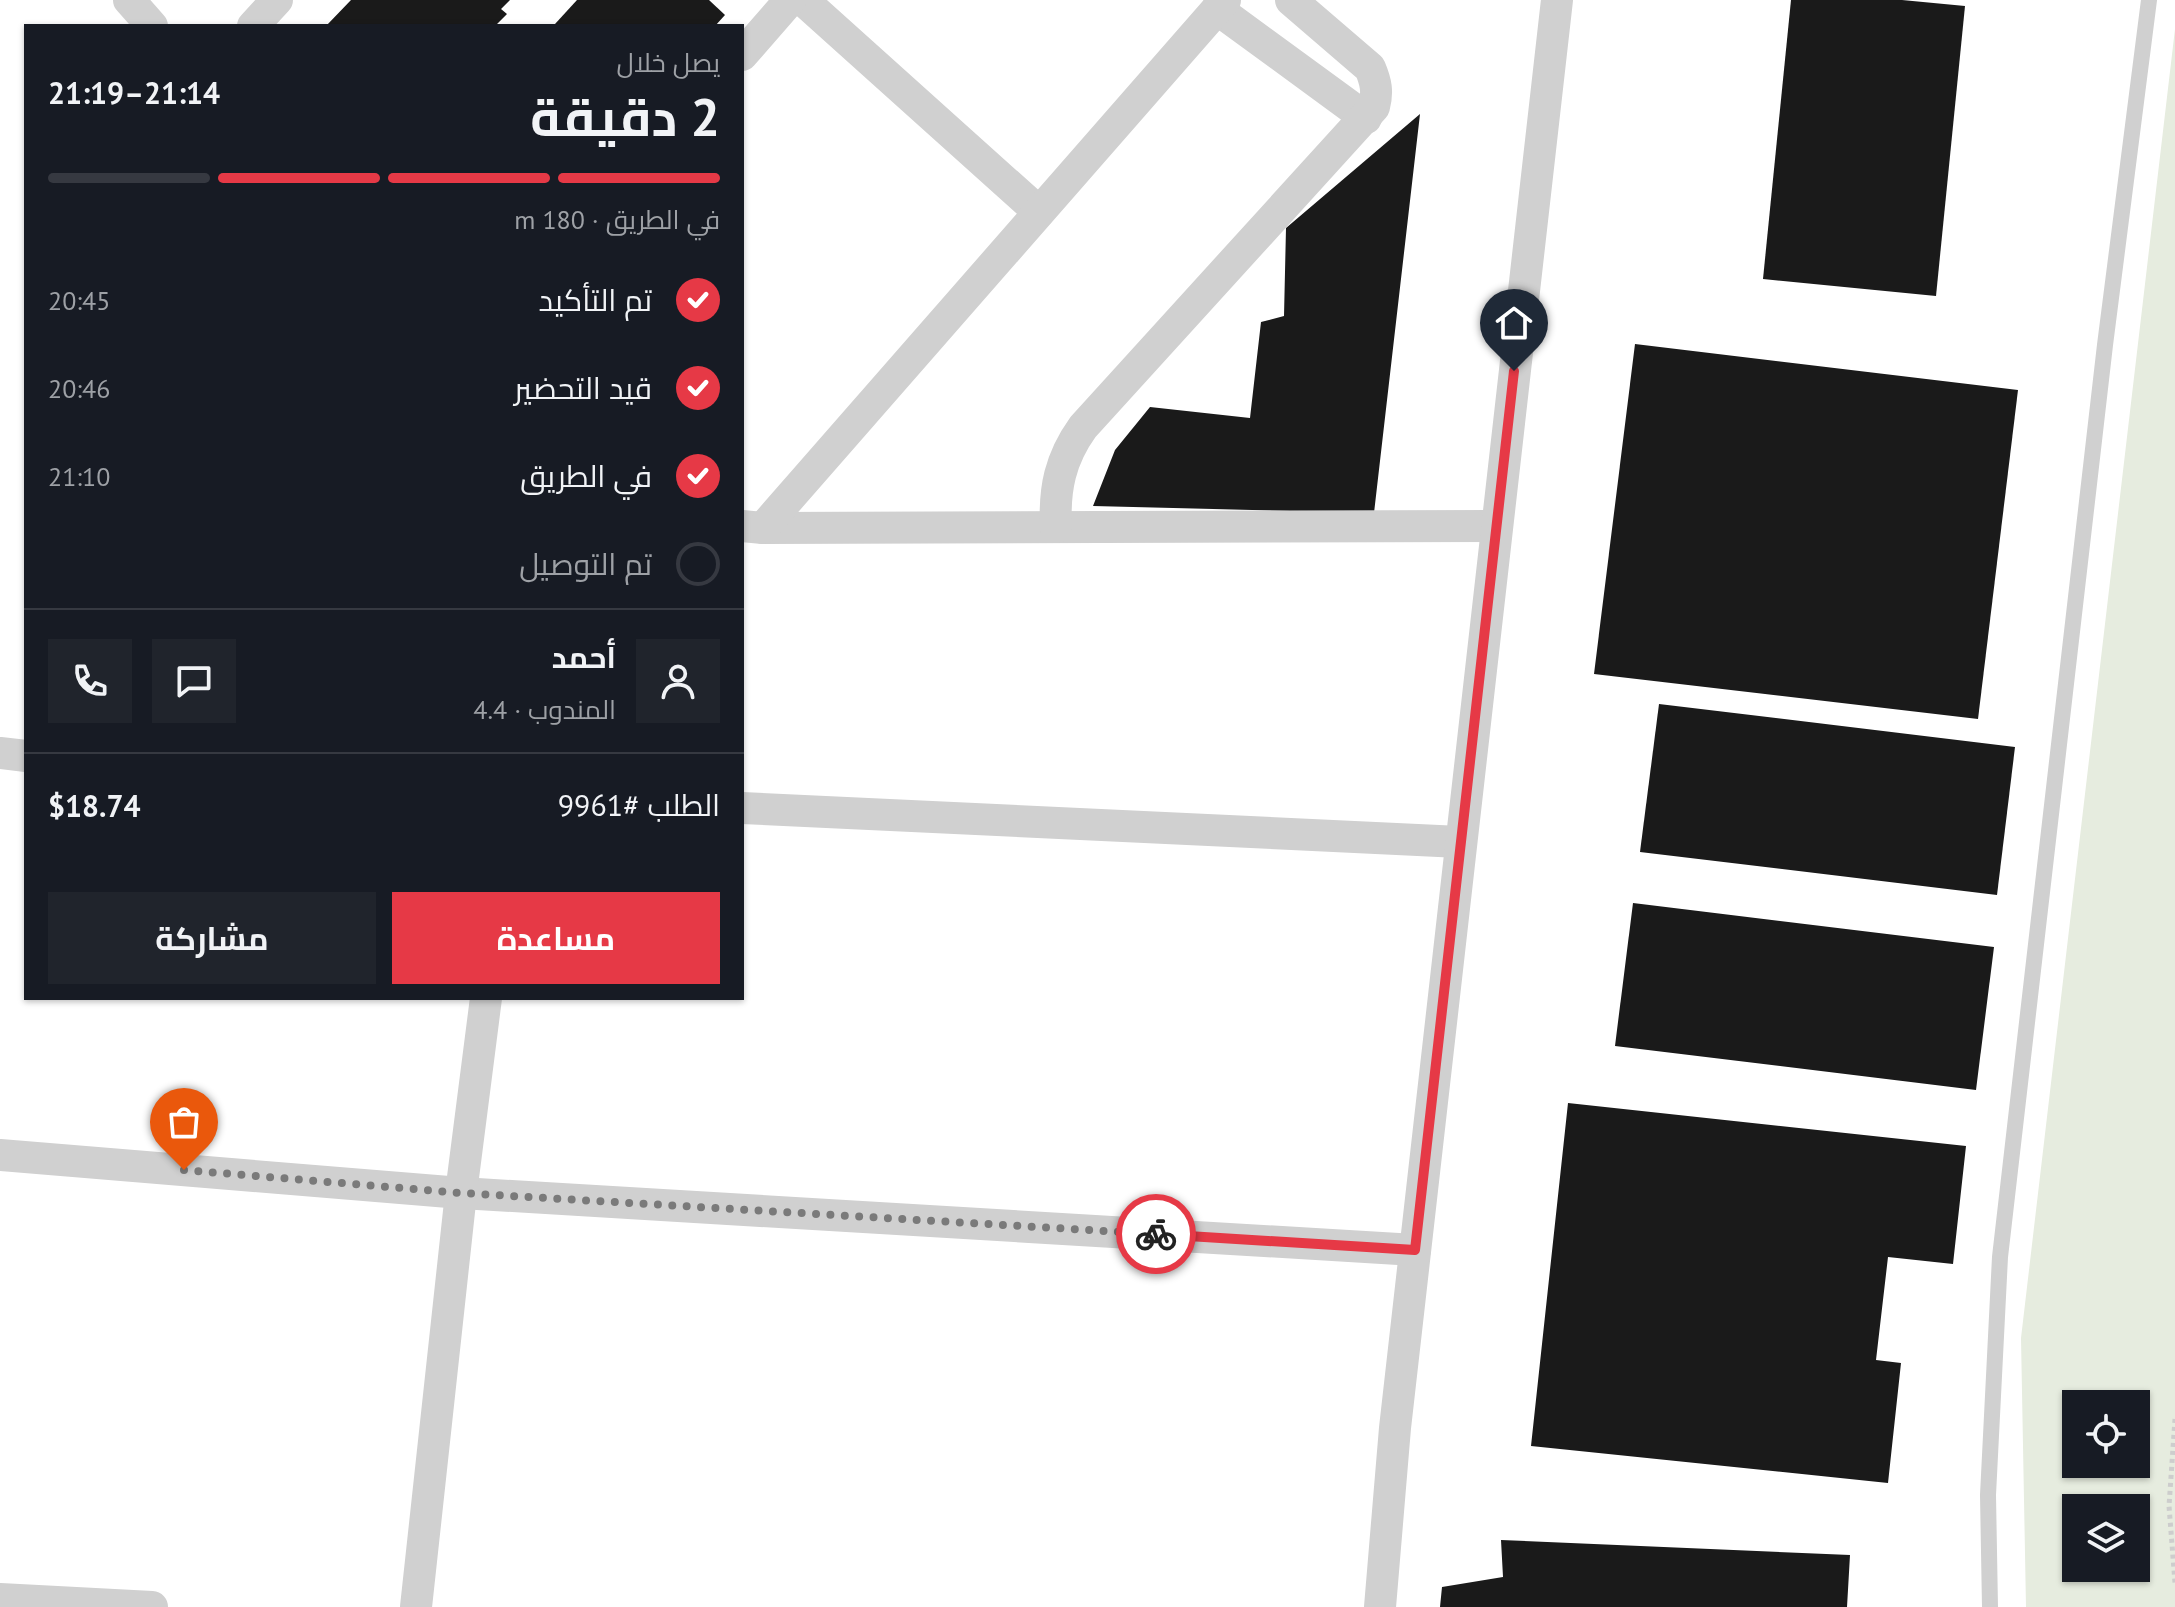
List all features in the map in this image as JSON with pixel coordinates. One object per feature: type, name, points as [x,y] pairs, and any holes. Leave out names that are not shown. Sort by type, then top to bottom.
[{"type":"street","points":[[129,0],[150,24]]},
{"type":"street","points":[[255,24],[277,0]]},
{"type":"street","points":[[744,53],[790,0]]},
{"type":"street","points":[[803,0],[1039,212]]},
{"type":"street","points":[[1056,527],[1058,477],[1068,450],[1083,427],[1366,118],[1378,94],[1370,68],[1291,0]]},
{"type":"street","points":[[1380,1607],[1395,1428],[1557,0]]},
{"type":"street","points":[[752,527],[1039,212],[1221,4],[1366,118]]},
{"type":"street","points":[[752,527],[1495,526]]},
{"type":"street","points":[[0,753],[24,756]]},
{"type":"street","points":[[744,808],[1460,842]]},
{"type":"street","points":[[416,1607],[461,1193],[486,1000]]},
{"type":"street","points":[[0,1155],[461,1193],[1415,1250]]},
{"type":"street","points":[[0,1599],[152,1607]]},
{"type":"lane","points":[[1990,1607],[1988,1495],[2000,1257],[2105,345],[2149,0]]},
{"type":"path","points":[[2175,1419],[2169,1506],[2175,1583]]},
{"type":"shaded area","points":[[2175,29],[2175,1607],[2026,1607],[2021,1338]]},
{"type":"building","points":[[351,0],[510,0],[501,9],[507,14],[497,24],[328,24]]},
{"type":"building","points":[[577,0],[709,0],[725,15],[717,24],[555,24]]},
{"type":"building","points":[[1791,0],[1902,0],[1965,6],[1936,296],[1763,279]]},
{"type":"building","points":[[1420,114],[1374,513],[1093,506],[1115,450],[1150,407],[1250,418],[1261,322],[1284,316],[1286,228]]},
{"type":"building","points":[[1635,344],[2018,390],[1978,719],[1594,674]]},
{"type":"building","points":[[1659,704],[2015,747],[1997,895],[1640,852]]},
{"type":"building","points":[[1633,903],[1994,947],[1976,1090],[1615,1046]]},
{"type":"building","points":[[1568,1103],[1966,1146],[1953,1264],[1888,1257],[1876,1360],[1901,1363],[1888,1483],[1531,1446]]},
{"type":"building","points":[[1501,1540],[1850,1555],[1847,1607],[1440,1607],[1442,1587],[1503,1577]]},
{"type":"way so far","points":[[184,1170],[461,1193],[1156,1234]]},
{"type":"route","points":[[1156,1234],[1415,1250],[1514,371]]}]
